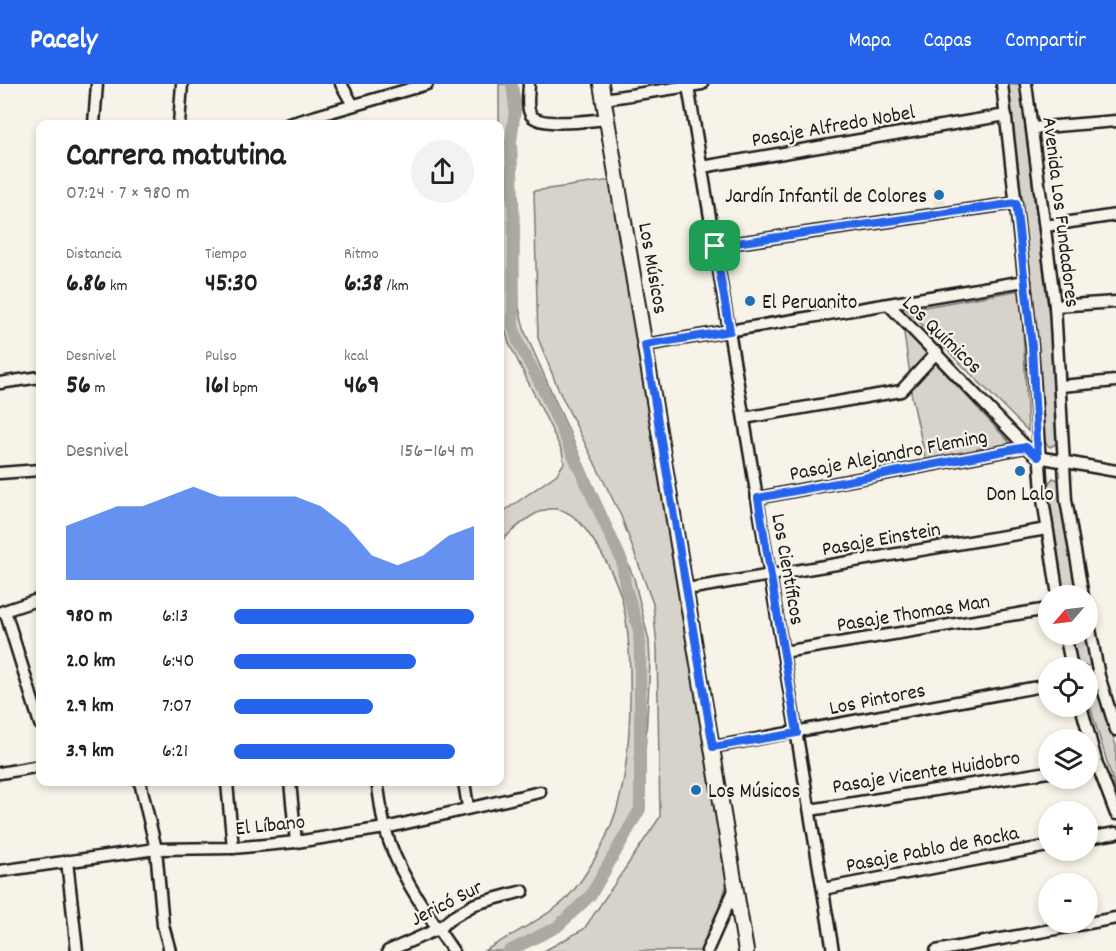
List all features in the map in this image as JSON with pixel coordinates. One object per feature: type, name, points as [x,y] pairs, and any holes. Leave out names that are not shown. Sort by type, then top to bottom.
[{"type":"street","points":[[94,120],[97,84]]},
{"type":"street","points":[[179,120],[182,84]]},
{"type":"street","points":[[341,84],[353,105]]},
{"type":"street","points":[[302,120],[427,84]]},
{"type":"street","points":[[530,84],[530,113],[536,120],[546,122],[608,119]]},
{"type":"street","name":"Los Músicos","points":[[601,84],[746,951]]},
{"type":"street","points":[[604,99],[702,84]]},
{"type":"street","name":"Avenida Los Fundadores","points":[[1002,84],[1032,346],[1038,457],[1056,585]]},
{"type":"street","name":"Avenida Los Fundadores","points":[[1026,84],[1055,306],[1063,462],[1069,523],[1081,585]]},
{"type":"street","name":"Los Científicos","points":[[688,86],[833,951]]},
{"type":"street","name":"Pasaje Alfredo Nobel","points":[[702,167],[1006,115]]},
{"type":"street","points":[[1032,128],[1116,121]]},
{"type":"street","points":[[715,246],[1016,203]]},
{"type":"street","points":[[1045,226],[1116,215]]},
{"type":"street","points":[[890,306],[1025,281]]},
{"type":"street","points":[[1055,306],[1116,302]]},
{"type":"street","name":"Los Químicos","points":[[645,345],[890,306],[1038,457],[1116,471]]},
{"type":"street","points":[[744,418],[901,391],[937,352]]},
{"type":"street","points":[[0,383],[36,378]]},
{"type":"street","points":[[1060,386],[1116,381]]},
{"type":"street","name":"Pasaje Alejandro Fleming","points":[[758,498],[1026,447]]},
{"type":"street","points":[[0,473],[36,470]]},
{"type":"street","name":"Pasaje Einstein","points":[[687,589],[771,577],[1047,529]]},
{"type":"street","points":[[36,600],[3,612],[36,712]]},
{"type":"street","name":"Pasaje Thomas Man","points":[[783,652],[1038,611]]},
{"type":"street","points":[[1093,645],[1099,676],[1116,730]]},
{"type":"street","name":"Los Pintores","points":[[713,747],[1038,687]]},
{"type":"street","points":[[0,772],[36,767]]},
{"type":"street","name":"Pasaje Vicente Huidobro","points":[[810,810],[1038,774]]},
{"type":"street","points":[[1098,777],[1116,814]]},
{"type":"street","points":[[141,786],[156,849],[163,925],[170,951]]},
{"type":"street","points":[[226,786],[233,848]]},
{"type":"street","points":[[290,786],[296,842]]},
{"type":"street","points":[[379,786],[385,828],[407,880],[453,951]]},
{"type":"street","points":[[465,786],[468,807]]},
{"type":"street","name":"El Líbano","points":[[0,871],[156,849],[233,848],[296,842],[385,828],[540,792]]},
{"type":"street","points":[[1098,836],[1116,833]]},
{"type":"street","name":"Pasaje Pablo de Rocka","points":[[823,889],[1038,848]]},
{"type":"street","points":[[67,861],[77,951]]},
{"type":"street","points":[[707,951],[736,884]]},
{"type":"street","name":"Jericó Sur","points":[[388,951],[438,929],[475,904],[523,891]]},
{"type":"street","points":[[936,951],[1116,918]]},
{"type":"shaded area","points":[[499,84],[515,84],[519,308],[525,332],[634,578],[649,641],[650,663],[642,792],[633,822],[576,911],[507,951],[484,951],[538,920],[565,900],[599,852],[617,810],[620,797],[627,751],[630,695],[628,638],[620,593],[604,557],[581,523],[568,513],[549,509],[533,515],[504,539],[504,511],[557,474],[564,463],[562,451],[509,343],[504,325],[504,120],[499,120]]},
{"type":"shaded area","points":[[1006,84],[1020,84],[1050,323],[1058,443],[1050,447],[1044,441],[1034,300]]},
{"type":"shaded area","points":[[612,180],[727,884],[711,934],[701,951],[544,951],[584,929],[660,817],[657,648],[653,604],[621,516],[559,391],[538,338],[534,191]]},
{"type":"shaded area","name":"Jardín Infantil de Colores","points":[[943,186],[945,204],[935,205],[932,187]]},
{"type":"shaded area","points":[[1021,290],[1028,431],[907,310]]},
{"type":"shaded area","points":[[903,326],[928,354],[910,375]]},
{"type":"shaded area","points":[[936,363],[1011,444],[926,461],[910,388]]},
{"type":"shaded area","points":[[1053,478],[1063,482],[1078,585],[1062,585],[1047,485]]},
{"type":"shaded area","points":[[1074,645],[1088,645],[1090,657],[1076,657]]},
{"type":"shaded area","points":[[1098,687],[1116,746],[1116,791],[1098,729],[1093,717],[1098,717]]},
{"type":"waterway","points":[[509,951],[557,927],[591,895],[640,809],[639,631],[625,585],[622,561],[541,385],[519,344],[513,326],[514,229],[511,142],[515,109],[512,84]]},
{"type":"place","name":"Jardín Infantil de Colores","points":[[939,195]]},
{"type":"place","name":"El Peruanito","points":[[750,301]]},
{"type":"place","name":"Don Lalo","points":[[1020,471]]},
{"type":"place","name":"Los Músicos","points":[[696,790]]},
{"type":"route","points":[[1016,203],[1032,346],[1038,457],[1026,447],[758,498],[797,733],[713,747],[645,345],[730,331],[715,246],[1016,203]]}]
